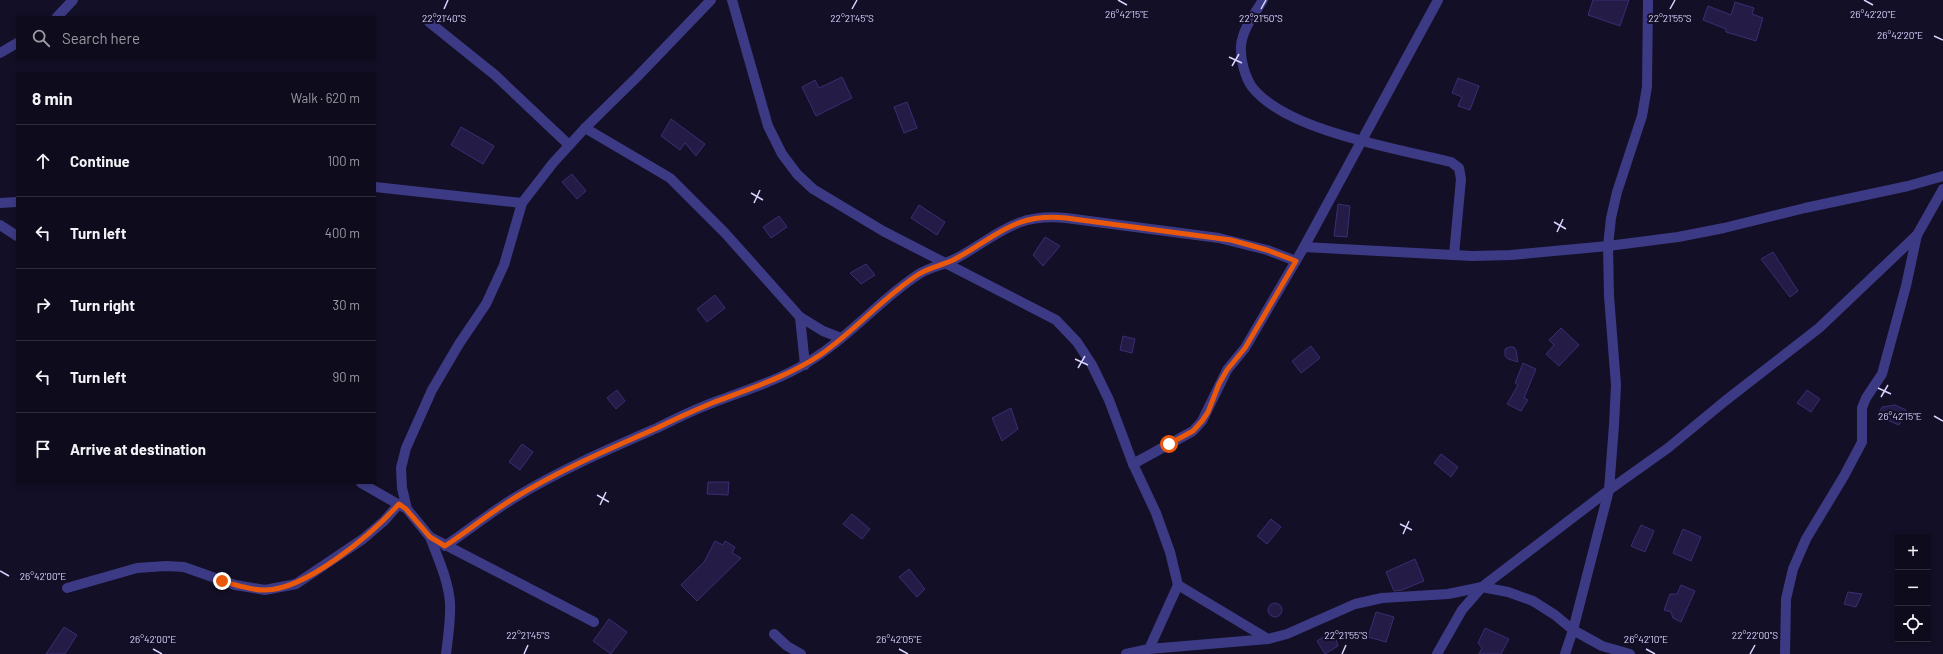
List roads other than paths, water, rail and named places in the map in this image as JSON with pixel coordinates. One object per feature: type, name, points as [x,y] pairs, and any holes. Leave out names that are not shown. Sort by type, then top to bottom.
[{"type":"street","points":[[58,16],[73,0]]},
{"type":"street","points":[[403,506],[401,468],[406,448],[432,390],[459,344],[486,304],[504,265],[522,203],[569,145],[711,0]]},
{"type":"street","points":[[732,0],[768,126],[782,154],[797,174],[813,189],[837,205],[1056,320],[1076,342],[1092,365],[1108,400],[1133,464],[1156,513],[1170,552],[1178,585],[1149,649]]},
{"type":"street","points":[[1263,0],[1247,28],[1241,46],[1245,72],[1252,86],[1284,112],[1299,120],[1361,141],[1451,162],[1459,168],[1461,179],[1454,255]]},
{"type":"street","points":[[1133,464],[1193,431],[1208,412],[1219,384],[1227,370],[1245,348],[1304,247],[1438,0]]},
{"type":"street","points":[[1565,654],[1574,630],[1608,490],[1616,385],[1609,296],[1608,246],[1611,218],[1617,192],[1638,130],[1647,87],[1648,0]]},
{"type":"street","points":[[428,22],[495,75],[569,145]]},
{"type":"street","points":[[0,53],[16,44]]},
{"type":"street","points":[[585,128],[654,167],[681,187],[800,317],[823,331],[841,338]]},
{"type":"street","points":[[1304,247],[1454,255],[1511,255],[1608,246],[1678,237],[1724,228],[1943,176]]},
{"type":"street","points":[[376,187],[522,203]]},
{"type":"street","points":[[1437,654],[1462,610],[1482,586],[1608,490],[1668,448],[1725,401],[1819,328],[1917,235],[1943,189]]},
{"type":"street","points":[[0,203],[16,202]]},
{"type":"street","points":[[445,546],[515,498],[550,478],[709,404],[774,380],[805,365],[841,338],[904,284],[921,273],[954,260],[1004,228],[1025,219],[1048,216],[1219,238],[1267,250],[1296,261]]},
{"type":"street","points":[[0,225],[16,235]]},
{"type":"street","points":[[1784,654],[1786,599],[1793,569],[1806,539],[1844,476],[1862,442],[1862,408],[1866,398],[1882,374],[1906,286],[1917,235]]},
{"type":"street","points":[[800,317],[805,365]]},
{"type":"street","points":[[363,484],[403,506],[430,537],[445,546],[594,622]]},
{"type":"street","points":[[67,588],[137,568],[166,566],[184,567],[235,585],[265,590],[296,584],[363,539],[403,506]]},
{"type":"street","points":[[430,537],[444,575],[450,601],[450,626],[446,654]]},
{"type":"street","points":[[1178,585],[1268,639]]},
{"type":"street","points":[[1126,654],[1149,649],[1268,639],[1288,634],[1355,604],[1382,598],[1448,594],[1482,586],[1508,592],[1533,602],[1555,615],[1574,630],[1602,646],[1630,654]]},
{"type":"street","points":[[774,634],[787,646],[801,654]]}]
